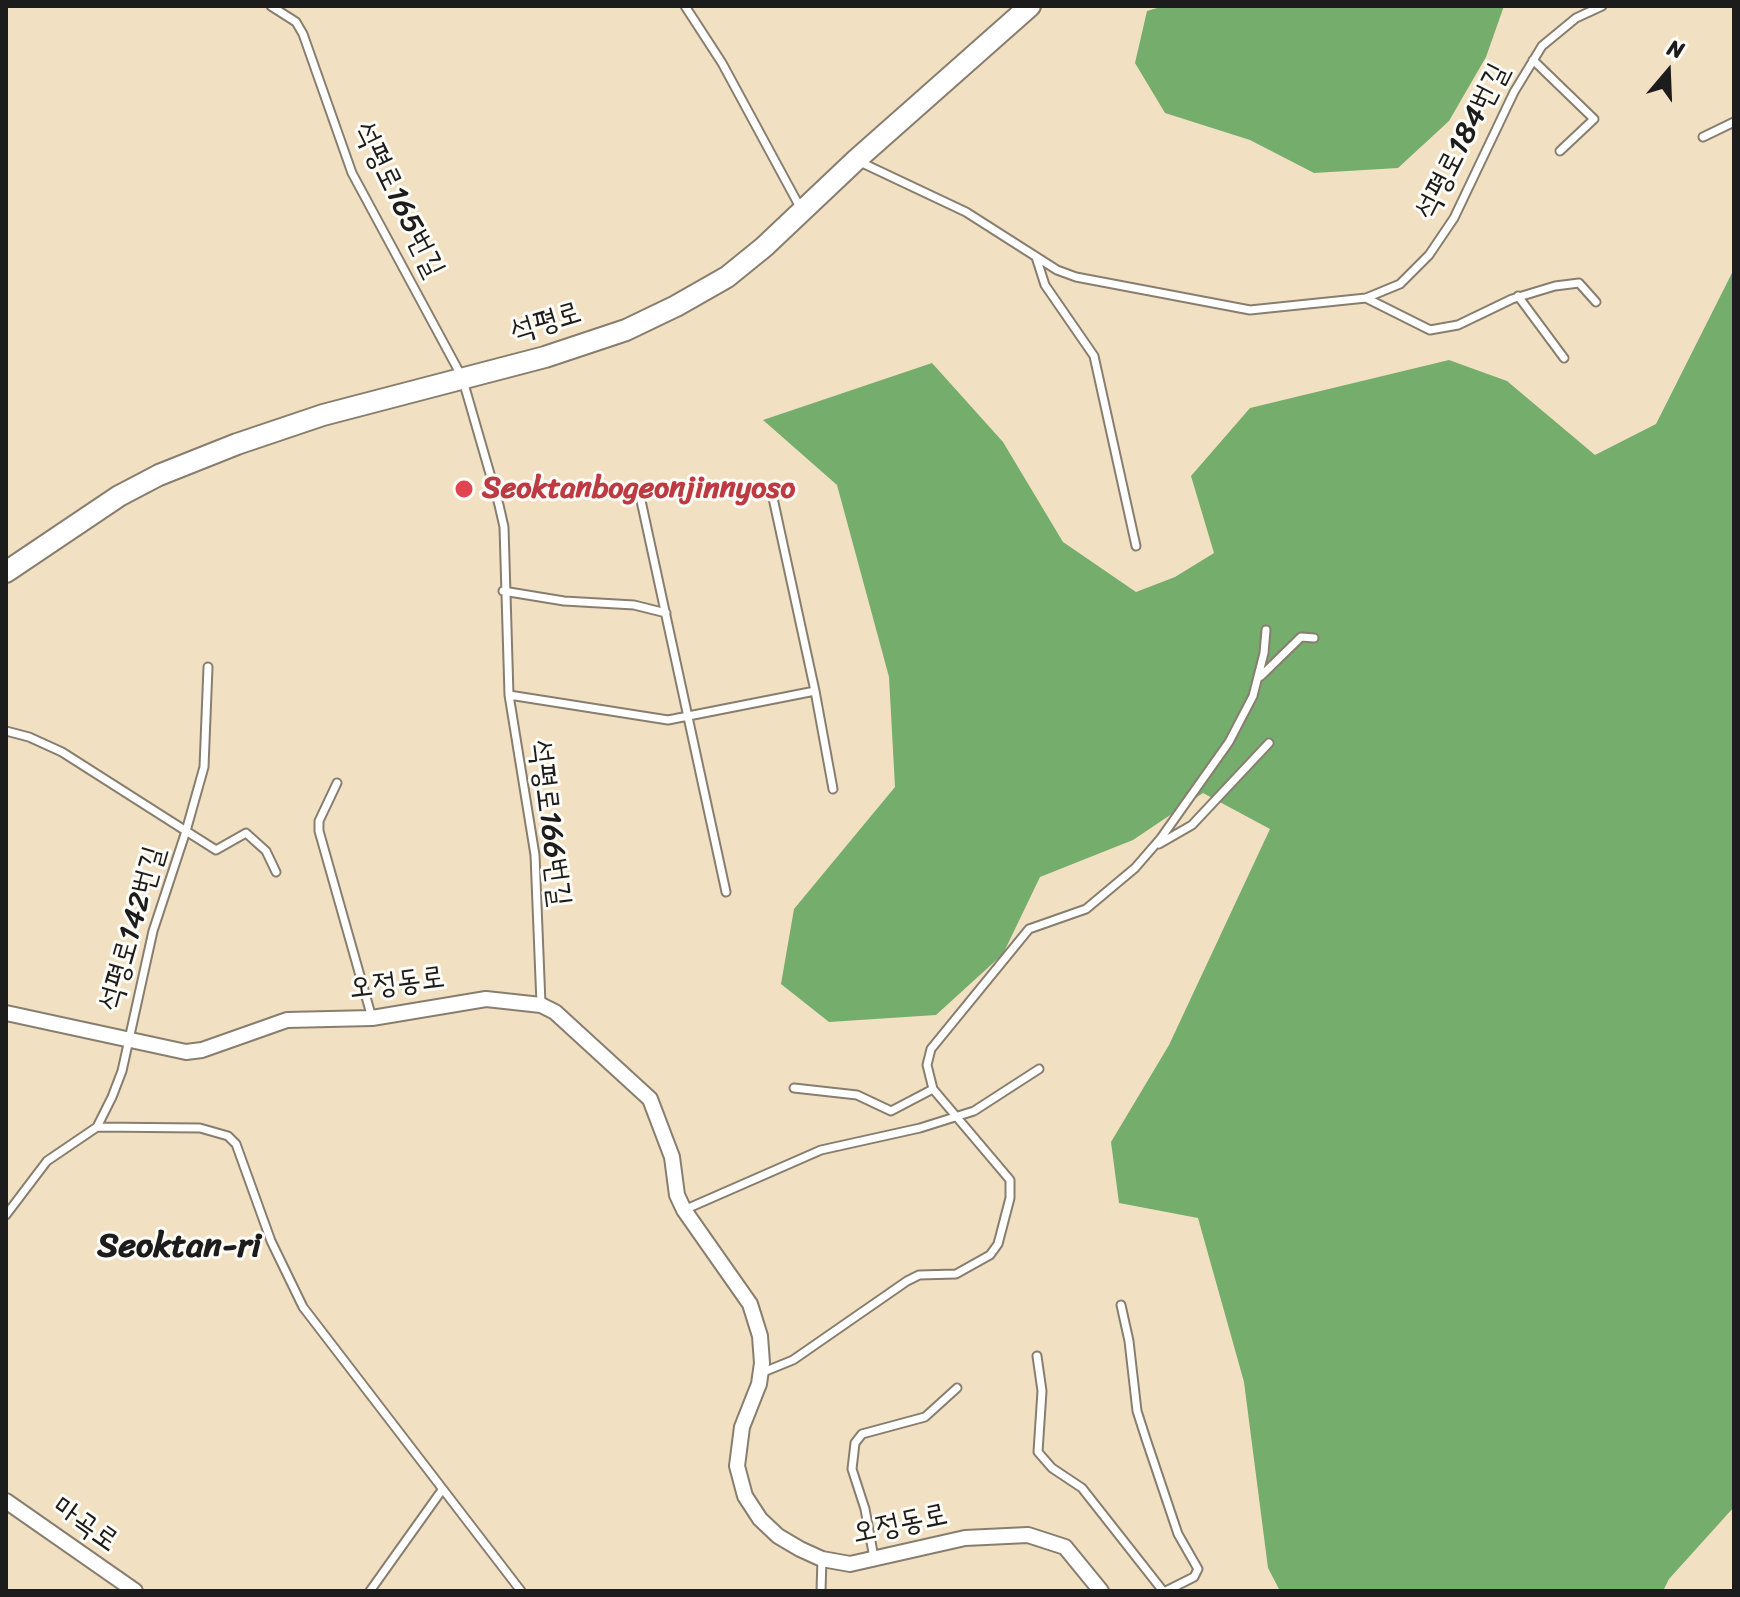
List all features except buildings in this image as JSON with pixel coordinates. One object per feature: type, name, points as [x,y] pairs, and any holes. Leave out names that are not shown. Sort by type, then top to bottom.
[{"type":"street","name":"석평로","points":[[6,572],[119,496],[159,475],[309,420],[559,352],[626,330],[676,306],[727,277],[1030,6]]},
{"type":"street","name":"오정동로","points":[[6,1013],[186,1052],[218,1045],[287,1020],[372,1018],[486,999],[541,1005],[562,1018],[650,1099],[672,1157],[677,1195],[684,1210],[750,1304],[760,1336],[761,1373],[742,1427],[737,1466],[740,1482],[760,1519],[778,1536],[822,1559],[850,1564],[965,1538],[1028,1535],[1065,1547],[1101,1591]]},
{"type":"street","name":"마곡로","points":[[6,1501],[135,1591]]},
{"type":"lane","name":"석평로165번길","points":[[271,6],[296,22],[303,34],[352,173],[462,377]]},
{"type":"lane","points":[[685,6],[722,63],[802,211]]},
{"type":"lane","name":"석평로184번길","points":[[856,160],[966,212],[1036,257],[1076,277],[1180,295],[1225,308],[1278,310],[1366,298],[1400,284],[1429,255],[1454,218],[1533,60],[1555,32],[1602,6]]},
{"type":"lane","points":[[1533,60],[1594,119],[1560,151]]},
{"type":"lane","points":[[1703,137],[1734,122]]},
{"type":"lane","points":[[1036,257],[1045,285],[1094,356],[1136,546]]},
{"type":"lane","points":[[1366,298],[1430,330],[1458,325],[1518,296],[1579,283],[1596,302]]},
{"type":"lane","points":[[1518,296],[1534,313],[1564,358]]},
{"type":"lane","name":"석평로166번길","points":[[462,377],[504,527],[503,591],[509,695],[535,855],[541,1005]]},
{"type":"lane","points":[[640,496],[726,892]]},
{"type":"lane","points":[[773,498],[833,789]]},
{"type":"lane","points":[[503,591],[564,601],[634,605],[666,613]]},
{"type":"lane","points":[[761,1373],[793,1360],[907,1281],[919,1275],[943,1276],[969,1269],[990,1255],[998,1244],[1010,1198],[1010,1180],[933,1089],[927,1065],[931,1049],[1017,942],[1042,923],[1086,909],[1110,891],[1153,847],[1229,742],[1260,677],[1266,630]]},
{"type":"lane","points":[[1260,677],[1301,637],[1314,638]]},
{"type":"lane","points":[[186,831],[204,767],[208,667]]},
{"type":"lane","name":"석평로166번길","points":[[509,695],[668,720],[815,691]]},
{"type":"lane","name":"석평로142번길","points":[[6,731],[29,737],[62,752],[216,850],[246,833],[266,851],[276,872]]},
{"type":"lane","points":[[1153,847],[1192,825],[1269,743]]},
{"type":"lane","points":[[337,783],[319,821],[319,831],[372,1018]]},
{"type":"lane","name":"석평로142번길","points":[[97,1127],[122,1071],[153,931],[186,831]]},
{"type":"lane","points":[[684,1210],[821,1150],[974,1111],[1039,1069]]},
{"type":"lane","points":[[794,1088],[847,1093],[891,1111],[933,1089]]},
{"type":"lane","points":[[6,1215],[47,1161],[97,1127],[200,1128],[215,1130],[236,1144],[271,1241],[303,1307],[521,1591]]},
{"type":"lane","points":[[1037,1356],[1042,1374],[1038,1452],[1052,1468],[1082,1488],[1164,1591],[1194,1577],[1198,1569],[1178,1534],[1137,1411],[1129,1341],[1121,1305]]},
{"type":"lane","points":[[875,1560],[865,1509],[852,1469],[855,1443],[862,1434],[925,1417],[957,1388]]},
{"type":"lane","points":[[370,1591],[442,1490]]},
{"type":"lane","points":[[821,1591],[822,1559]]},
{"type":"green space","points":[[1164,6],[1504,6],[1486,57],[1449,121],[1398,168],[1314,173],[1250,140],[1165,113],[1135,63],[1147,11]]},
{"type":"green space","points":[[1734,269],[1734,1507],[1669,1579],[1663,1591],[1280,1591],[1268,1568],[1244,1382],[1198,1218],[1119,1203],[1111,1142],[1169,1045],[1270,829],[1203,793],[1133,840],[1040,877],[1003,954],[936,1015],[829,1022],[781,984],[794,909],[895,787],[889,677],[837,485],[763,420],[932,363],[1003,442],[1063,542],[1136,592],[1175,577],[1214,553],[1191,476],[1250,408],[1449,360],[1507,381],[1595,455],[1656,424]]},
{"type":"place","name":"Seoktanbogeonjinnyoso","points":[[464,489]]},
{"type":"district","name":"Seoktan-ri","points":[[179,1247]]}]
